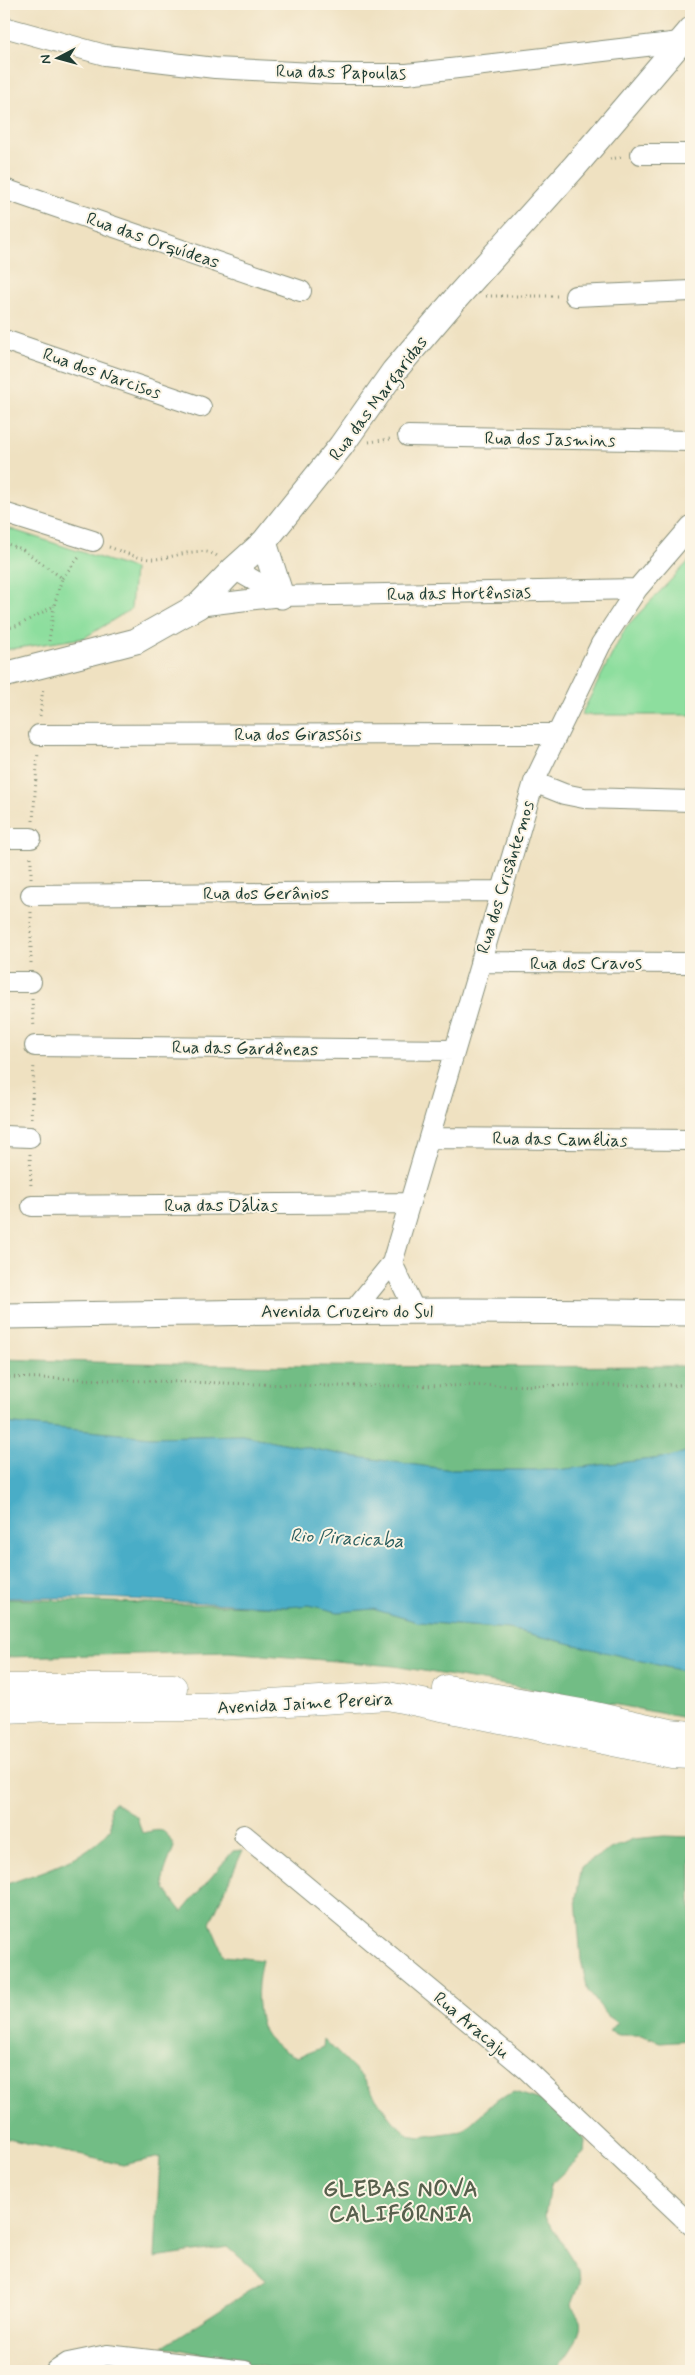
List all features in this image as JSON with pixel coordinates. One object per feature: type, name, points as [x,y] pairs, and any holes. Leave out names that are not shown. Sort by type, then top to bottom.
[{"type":"main road","name":"Avenida Jaime Pereira","points":[[4,1688],[211,1688],[386,1678],[581,1713],[670,1733],[691,1735]]},
{"type":"main road","name":"Avenida Jaime Pereira","points":[[4,1709],[53,1707],[204,1707],[388,1696],[672,1754],[691,1755]]},
{"type":"street","name":"Rua das Papoulas","points":[[4,28],[105,55],[215,68],[334,74],[407,74],[686,36]]},
{"type":"street","name":"Rua das Margaridas","points":[[4,675],[136,642],[198,606],[234,569],[264,542],[341,446],[394,372],[458,296],[575,166],[686,36]]},
{"type":"street","points":[[641,154],[691,154]]},
{"type":"street","name":"Rua das Orquídeas","points":[[4,189],[301,291]]},
{"type":"street","points":[[574,296],[691,291]]},
{"type":"street","name":"Rua dos Narcisos","points":[[4,340],[201,407]]},
{"type":"street","name":"Rua dos Jasmins","points":[[408,436],[691,441]]},
{"type":"street","points":[[4,513],[93,541]]},
{"type":"street","name":"Rua dos Crisântemos","points":[[353,1311],[392,1263],[500,891],[534,782],[601,644],[637,589],[691,526]]},
{"type":"street","points":[[264,542],[280,596]]},
{"type":"street","points":[[234,569],[280,596]]},
{"type":"street","name":"Rua das Hortênsias","points":[[198,606],[280,596],[637,589]]},
{"type":"street","name":"Rua dos Girassóis","points":[[39,734],[557,734]]},
{"type":"street","points":[[534,782],[564,794],[584,798],[691,801]]},
{"type":"street","points":[[4,838],[31,838]]},
{"type":"street","name":"Rua dos Gerânios","points":[[31,895],[500,891]]},
{"type":"street","name":"Rua dos Cravos","points":[[480,962],[691,963]]},
{"type":"street","points":[[4,982],[31,982]]},
{"type":"street","name":"Rua das Gardêneas","points":[[35,1046],[455,1050]]},
{"type":"street","points":[[4,1136],[30,1137]]},
{"type":"street","name":"Rua das Camélias","points":[[429,1138],[691,1140]]},
{"type":"street","name":"Rua das Dálias","points":[[32,1206],[410,1203]]},
{"type":"street","points":[[392,1263],[415,1311]]},
{"type":"street","name":"Avenida Cruzeiro do Sul","points":[[4,1316],[353,1311],[691,1312]]},
{"type":"street","name":"Rua Aracaju","points":[[244,1834],[526,2069],[691,2225]]},
{"type":"street","points":[[56,2371],[68,2363],[107,2355],[233,2370]]},
{"type":"path","points":[[458,296],[574,296]]},
{"type":"path","points":[[341,446],[408,436]]},
{"type":"path","points":[[4,629],[19,625],[54,606],[62,578],[93,541],[132,556],[151,559],[172,558],[194,552],[213,553],[234,569]]},
{"type":"path","points":[[4,542],[22,549],[62,578]]},
{"type":"path","points":[[4,1376],[328,1386],[691,1385]]},
{"type":"green space","points":[[4,527],[134,569],[131,609],[84,638],[4,650]]},
{"type":"green space","points":[[691,559],[691,715],[581,715],[626,627]]},
{"type":"green space","points":[[4,1359],[433,1367],[691,1366],[691,1450],[670,1457],[557,1470],[452,1470],[350,1456],[242,1435],[151,1437],[4,1423]]},
{"type":"green space","points":[[4,1599],[288,1607],[309,1605],[338,1612],[373,1609],[418,1622],[510,1629],[691,1673],[691,1719],[582,1698],[394,1666],[229,1652],[4,1657]]},
{"type":"green space","points":[[114,1802],[137,1817],[142,1833],[159,1830],[168,1836],[174,1847],[163,1881],[168,1894],[182,1912],[233,1851],[243,1850],[210,1923],[224,1956],[262,1960],[259,1976],[258,2010],[264,2031],[271,2041],[281,2049],[297,2057],[323,2047],[324,2039],[361,2076],[389,2117],[408,2135],[420,2137],[462,2131],[498,2099],[514,2092],[551,2103],[578,2126],[585,2141],[584,2153],[550,2185],[545,2216],[579,2270],[580,2283],[571,2306],[580,2320],[579,2333],[567,2355],[553,2371],[479,2371],[477,2369],[470,2371],[284,2371],[163,2346],[266,2280],[228,2247],[155,2258],[160,2157],[123,2165],[4,2138],[4,1885],[48,1870],[89,1849],[111,1828],[110,1807]]},
{"type":"green space","points":[[664,1836],[691,1837],[691,2040],[660,2042],[641,2035],[619,2035],[609,2031],[617,2022],[608,2016],[588,1991],[581,1960],[576,1898],[582,1866],[608,1850],[633,1839]]},
{"type":"water","name":"Rio Piracicaba","points":[[4,1423],[151,1437],[242,1435],[350,1456],[452,1470],[557,1470],[670,1457],[691,1450],[691,1673],[510,1629],[418,1622],[373,1609],[338,1612],[309,1605],[288,1607],[106,1598],[4,1598]]},
{"type":"district","name":"GLEBAS NOVA CALIFÓRNIA","points":[[401,2200]]}]
